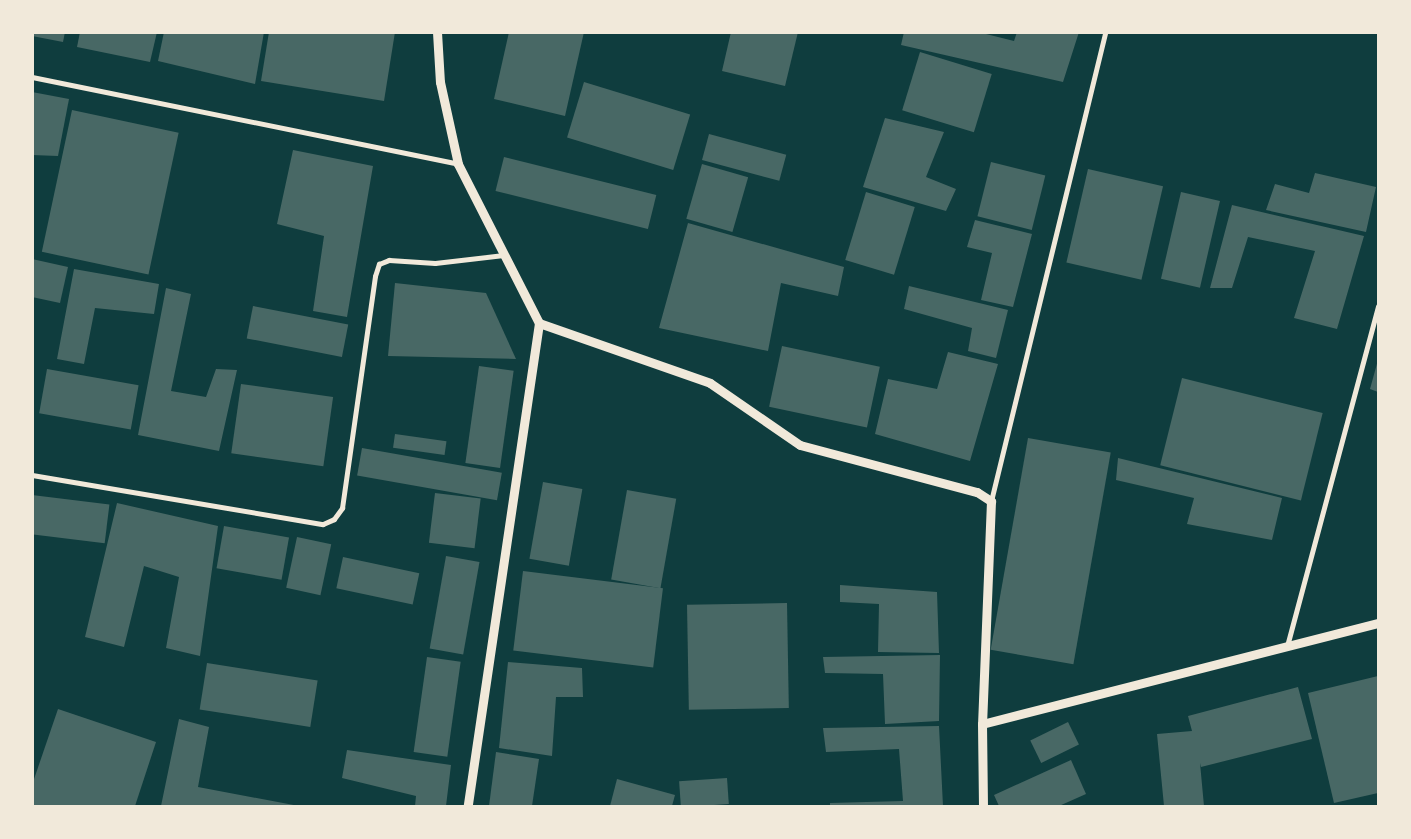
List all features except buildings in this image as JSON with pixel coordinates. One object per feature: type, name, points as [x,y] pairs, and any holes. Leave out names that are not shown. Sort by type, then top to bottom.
[{"type":"street","points":[[437,32],[440,82],[458,164],[539,323],[468,806]]},
{"type":"street","points":[[983,806],[982,724],[991,502],[1105,32]]},
{"type":"street","points":[[32,77],[458,164]]},
{"type":"street","points":[[32,475],[323,524],[334,519],[342,508],[375,276],[379,264],[389,260],[435,263],[504,254]]},
{"type":"street","points":[[1287,646],[1378,306]]},
{"type":"street","points":[[539,323],[710,383],[800,445],[977,492],[991,502]]},
{"type":"street","points":[[982,724],[1378,623]]}]
